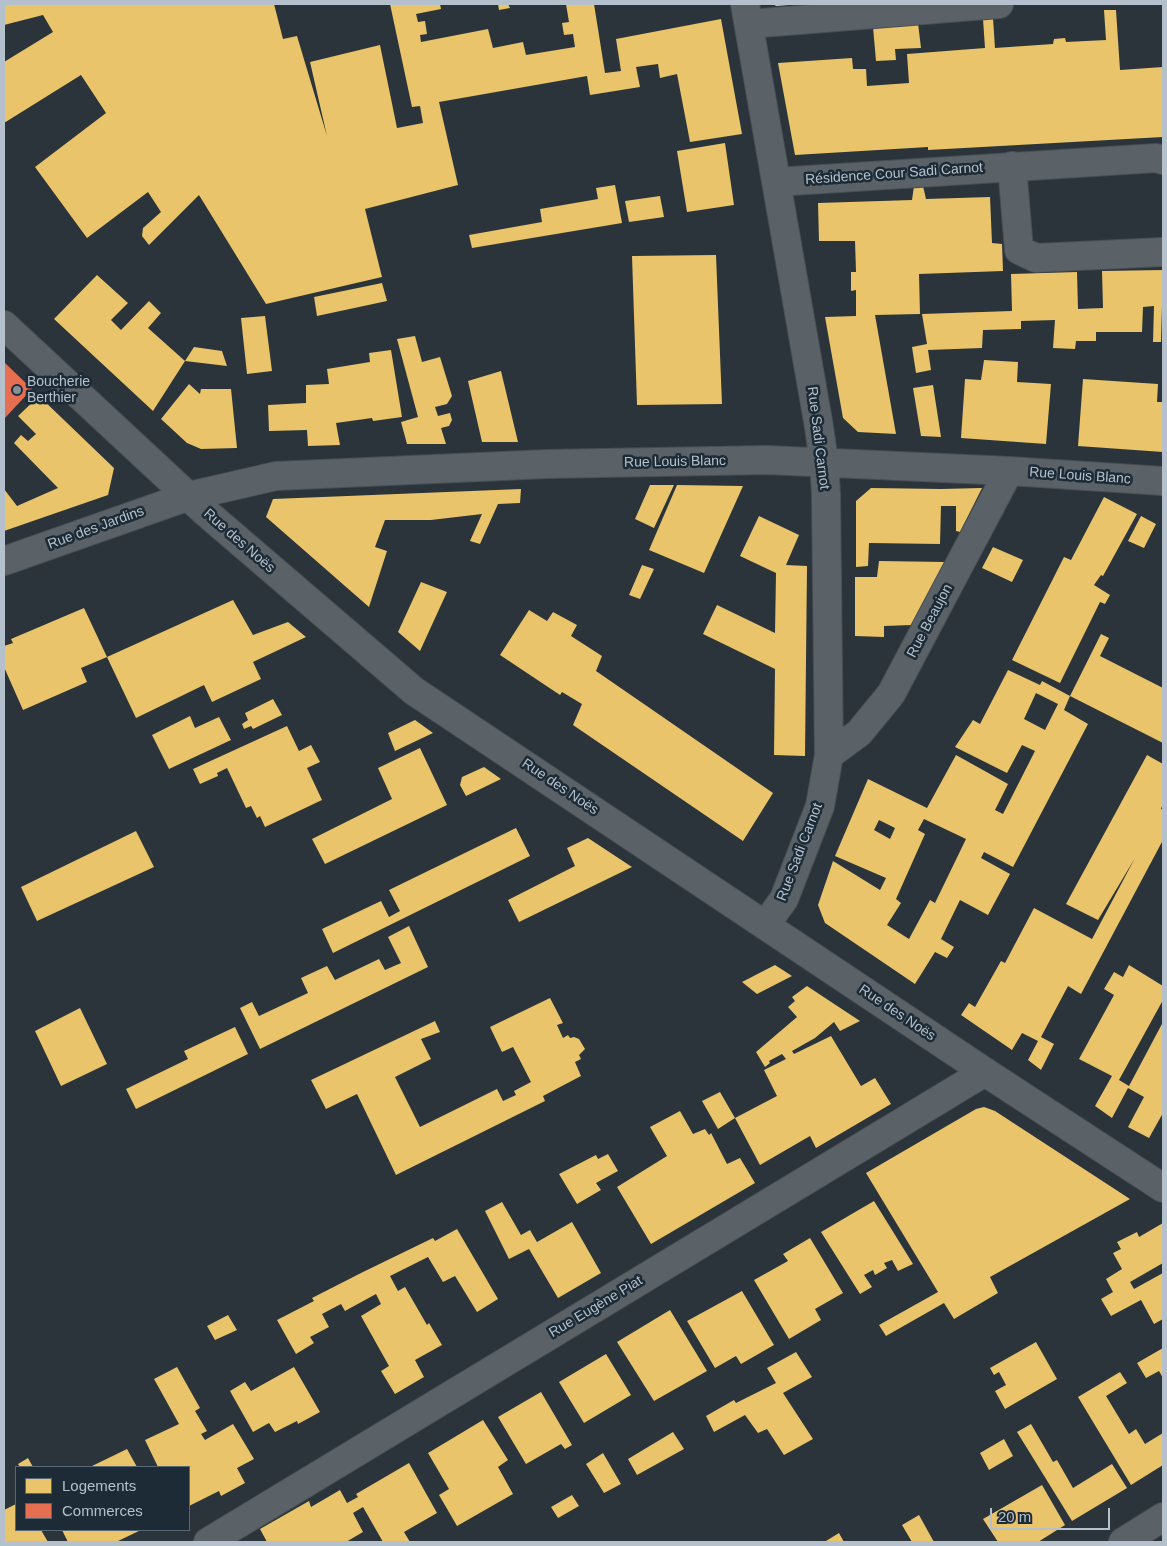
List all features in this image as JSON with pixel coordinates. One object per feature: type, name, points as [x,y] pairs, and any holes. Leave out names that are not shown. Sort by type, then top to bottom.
[{"type":"street","points":[[747,14],[999,4]]},
{"type":"street","name":"Rue Sadi Carnot","points":[[747,14],[824,462],[829,756],[820,806],[784,900],[766,924]]},
{"type":"street","name":"Résidence Cour Sadi Carnot","points":[[776,182],[1012,166],[1156,158],[1163,160]]},
{"type":"street","points":[[1012,166],[1019,250],[1036,258],[1163,252]]},
{"type":"street","name":"Rue des Noës","points":[[4,325],[189,496],[414,690],[985,1072],[1163,1188]]},
{"type":"street","name":"Rue Louis Blanc","points":[[189,496],[276,476],[556,463],[767,460],[1010,471],[1163,482]]},
{"type":"street","name":"Rue Beaujon","points":[[829,756],[859,733],[891,694],[1010,471]]},
{"type":"street","name":"Rue des Jardins","points":[[4,561],[189,496]]},
{"type":"street","name":"Rue Eugène Piat","points":[[208,1542],[985,1072]]},
{"type":"street","points":[[1123,1542],[1163,1517]]},
{"type":"building: Logements","points":[[4,4],[274,4],[283,39],[297,36],[327,136],[310,62],[380,45],[397,128],[423,123],[420,106],[412,107],[390,4],[440,4],[441,9],[416,14],[418,22],[425,21],[427,34],[420,35],[421,42],[488,29],[493,48],[523,42],[526,55],[575,47],[573,34],[564,35],[562,23],[569,22],[566,4],[594,4],[605,73],[621,71],[616,39],[721,19],[742,134],[690,142],[677,74],[660,78],[658,64],[636,67],[640,87],[590,95],[587,76],[439,102],[458,185],[365,209],[382,277],[266,304],[199,195],[149,245],[142,236],[143,228],[161,212],[148,192],[87,238],[35,167],[106,113],[81,75],[4,123],[4,62],[53,32],[43,15],[4,25]]},
{"type":"building: Logements","points":[[498,4],[508,4],[510,8],[499,10]]},
{"type":"building: Logements","points":[[773,4],[789,4],[789,5],[776,6]]},
{"type":"building: Logements","points":[[1104,10],[1116,10],[1120,70],[1163,67],[1163,137],[928,150],[928,147],[795,155],[778,63],[852,58],[853,69],[866,69],[867,86],[909,83],[907,54],[985,48],[983,19],[993,18],[995,48],[1053,44],[1054,39],[1065,38],[1066,42],[1106,40]]},
{"type":"building: Logements","points":[[918,23],[921,48],[895,49],[896,60],[876,61],[873,27]]},
{"type":"building: Logements","points":[[725,143],[734,205],[687,212],[677,151]]},
{"type":"building: Logements","points":[[615,185],[622,223],[472,248],[469,235],[542,222],[540,209],[598,199],[596,188]]},
{"type":"building: Logements","points":[[914,186],[923,186],[926,199],[990,197],[992,243],[1002,244],[1003,271],[919,274],[920,314],[875,315],[896,434],[858,432],[843,418],[825,317],[856,316],[856,290],[851,291],[851,272],[856,272],[855,241],[819,241],[818,203],[912,200]]},
{"type":"building: Logements","points":[[660,196],[664,217],[629,222],[625,201]]},
{"type":"building: Logements","points":[[716,255],[722,404],[637,405],[632,256]]},
{"type":"building: Logements","points":[[1163,270],[1161,342],[1153,342],[1154,306],[1143,307],[1142,332],[1096,332],[1096,341],[1076,341],[1075,349],[1053,348],[1055,320],[1021,321],[1021,329],[983,330],[982,348],[928,350],[931,370],[916,373],[912,347],[927,344],[922,314],[1012,311],[1011,274],[1077,272],[1078,309],[1103,308],[1102,271]]},
{"type":"building: Logements","points":[[97,275],[128,303],[111,320],[121,330],[149,301],[161,313],[148,328],[185,361],[153,411],[54,319]]},
{"type":"building: Logements","points":[[382,283],[387,301],[317,316],[314,297]]},
{"type":"building: Logements","points":[[265,316],[272,371],[247,374],[241,318]]},
{"type":"building: Logements","points":[[415,336],[422,362],[440,357],[452,396],[447,404],[435,407],[438,416],[450,413],[452,420],[449,426],[441,428],[446,444],[407,444],[401,422],[418,417],[397,339]]},
{"type":"building: Logements","points":[[194,347],[222,351],[227,366],[185,361]]},
{"type":"building: Logements","points":[[391,350],[402,417],[373,421],[372,418],[336,423],[340,445],[308,446],[307,430],[269,431],[268,405],[306,403],[306,385],[329,384],[327,369],[370,362],[369,353]]},
{"type":"building: Logements","points":[[984,360],[1018,362],[1017,382],[1051,384],[1046,444],[961,438],[965,379],[981,380]]},
{"type":"building: Logements","points":[[501,371],[518,442],[482,442],[468,381]]},
{"type":"building: Logements","points":[[1083,379],[1158,384],[1157,402],[1163,402],[1163,452],[1078,446]]},
{"type":"building: Logements","points":[[189,384],[200,394],[201,389],[231,389],[237,448],[201,449],[187,443],[161,419]]},
{"type":"building: Logements","points":[[933,385],[941,437],[921,436],[913,388]]},
{"type":"building: Logements","points":[[39,396],[114,468],[108,495],[4,531],[4,489],[17,506],[58,488],[14,443],[21,435],[28,441],[36,434],[18,416]]},
{"type":"building: Logements","points":[[650,485],[674,485],[654,528],[635,519]]},
{"type":"building: Logements","points":[[677,485],[743,486],[704,573],[649,550]]},
{"type":"building: Logements","points":[[871,488],[982,488],[960,532],[956,531],[956,506],[941,506],[940,544],[869,543],[868,566],[856,567],[856,501]]},
{"type":"building: Logements","points":[[521,489],[520,503],[498,504],[480,544],[470,541],[482,514],[431,520],[385,520],[375,547],[387,551],[369,607],[266,517],[273,499]]},
{"type":"building: Logements","points":[[1104,497],[1137,514],[1103,576],[1101,575],[1094,585],[1110,595],[1105,604],[1100,602],[1060,683],[1012,660],[1064,557],[1071,560]]},
{"type":"building: Logements","points":[[759,516],[799,535],[786,565],[807,566],[805,756],[774,755],[775,669],[703,634],[717,605],[775,633],[776,573],[740,556]]},
{"type":"building: Logements","points":[[1141,516],[1156,524],[1144,548],[1128,541]]},
{"type":"building: Logements","points":[[993,547],[1023,560],[1012,582],[982,568]]},
{"type":"building: Logements","points":[[879,561],[945,562],[912,625],[884,626],[884,637],[855,636],[855,577],[877,577]]},
{"type":"building: Logements","points":[[642,565],[654,569],[640,599],[629,595]]},
{"type":"building: Logements","points":[[421,582],[447,592],[420,651],[398,632]]},
{"type":"building: Logements","points":[[233,600],[253,635],[288,622],[306,637],[253,662],[261,679],[212,702],[204,685],[136,718],[107,657]]},
{"type":"building: Logements","points":[[84,608],[107,657],[81,668],[87,682],[23,710],[4,667],[4,646],[13,643],[11,639]]},
{"type":"building: Logements","points":[[529,610],[547,621],[553,612],[577,625],[571,636],[602,656],[596,671],[773,793],[743,841],[573,725],[582,704],[562,692],[560,695],[500,655]]},
{"type":"building: Logements","points":[[1101,634],[1109,638],[1100,656],[1163,688],[1163,743],[1070,696]]},
{"type":"building: Logements","points":[[1008,670],[1040,685],[1042,681],[1070,696],[1064,710],[1088,724],[1013,867],[984,852],[981,858],[1010,874],[988,915],[960,900],[941,939],[954,947],[947,958],[935,952],[915,984],[825,923],[818,905],[833,861],[880,890],[886,878],[835,856],[868,779],[927,808],[956,755],[1008,784],[995,810],[1003,814],[1035,751],[1022,745],[1007,773],[955,747],[973,720],[980,724]],"holes":[[[1036,693],[1058,704],[1045,730],[1024,719]],[[924,819],[966,839],[935,903],[930,900],[909,939],[887,925],[901,903],[896,899],[925,834],[918,830]],[[879,820],[895,828],[890,839],[874,830]]]},
{"type":"building: Logements","points":[[273,699],[282,715],[253,729],[251,726],[244,729],[242,724],[248,720],[245,713]]},
{"type":"building: Logements","points":[[190,716],[195,728],[219,717],[231,740],[169,769],[152,735]]},
{"type":"building: Logements","points":[[415,720],[433,733],[395,751],[388,733]]},
{"type":"building: Logements","points":[[287,726],[299,751],[311,745],[320,762],[307,768],[322,800],[265,827],[260,816],[257,818],[251,806],[246,808],[227,768],[217,773],[218,776],[200,784],[193,769]]},
{"type":"building: Logements","points":[[420,748],[447,805],[325,864],[312,839],[392,799],[378,768]]},
{"type":"building: Logements","points":[[1147,755],[1163,764],[1163,803],[1161,809],[1163,810],[1163,840],[1081,994],[1068,986],[1041,1037],[1054,1044],[1041,1070],[1028,1060],[1038,1041],[1022,1033],[1012,1050],[961,1015],[969,1003],[975,1007],[1001,961],[1005,963],[1034,908],[1092,939],[1135,858],[1098,920],[1066,904]]},
{"type":"building: Logements","points":[[484,767],[501,779],[466,796],[460,785],[462,777]]},
{"type":"building: Logements","points":[[516,828],[530,856],[333,953],[322,929],[381,901],[389,917],[400,911],[389,890]]},
{"type":"building: Logements","points":[[136,831],[154,867],[37,921],[21,887]]},
{"type":"building: Logements","points":[[588,838],[632,867],[519,922],[508,900],[575,866],[567,848]]},
{"type":"building: Logements","points":[[409,926],[428,967],[260,1049],[240,1008],[252,1002],[259,1016],[308,993],[301,978],[327,966],[335,980],[379,959],[385,970],[401,963],[388,937]]},
{"type":"building: Logements","points":[[775,965],[792,976],[757,994],[742,982]]},
{"type":"building: Logements","points":[[1129,965],[1163,986],[1163,1000],[1119,1080],[1129,1086],[1163,1022],[1163,1113],[1149,1138],[1128,1127],[1144,1097],[1128,1088],[1112,1118],[1095,1106],[1112,1076],[1079,1059],[1114,995],[1104,989],[1114,972],[1123,977]]},
{"type":"building: Logements","points":[[807,986],[860,1021],[840,1031],[834,1022],[815,1038],[792,1051],[794,1054],[831,1036],[861,1086],[875,1078],[891,1104],[816,1148],[810,1136],[760,1165],[735,1118],[777,1096],[764,1070],[786,1059],[782,1054],[769,1061],[770,1063],[765,1067],[756,1052],[797,1017],[788,1007],[795,1001],[792,997]]},
{"type":"building: Logements","points":[[550,998],[563,1023],[557,1025],[563,1038],[568,1035],[570,1038],[579,1039],[585,1049],[579,1055],[581,1059],[575,1062],[581,1076],[543,1096],[545,1101],[396,1175],[357,1094],[326,1109],[311,1080],[435,1021],[440,1032],[421,1039],[431,1059],[395,1077],[420,1127],[497,1089],[503,1101],[516,1095],[514,1091],[531,1082],[513,1047],[502,1052],[490,1027]]},
{"type":"building: Logements","points":[[80,1008],[107,1064],[61,1086],[35,1031]]},
{"type":"building: Logements","points":[[235,1027],[248,1054],[136,1109],[126,1089],[188,1059],[184,1051]]},
{"type":"building: Logements","points":[[720,1092],[735,1118],[718,1129],[702,1101]]},
{"type":"building: Logements","points":[[984,1107],[995,1111],[1130,1199],[990,1277],[998,1293],[954,1319],[944,1303],[886,1336],[879,1325],[938,1292],[866,1173],[976,1109]]},
{"type":"building: Logements","points":[[680,1111],[693,1134],[705,1129],[709,1135],[711,1133],[727,1164],[740,1158],[755,1183],[651,1244],[617,1187],[667,1156],[650,1127]]},
{"type":"building: Logements","points":[[608,1154],[618,1171],[596,1183],[601,1190],[577,1204],[559,1174],[596,1155],[598,1159]]},
{"type":"building: Logements","points":[[874,1201],[913,1264],[898,1271],[892,1260],[884,1263],[887,1268],[875,1275],[873,1270],[864,1275],[872,1287],[860,1294],[821,1232]]},
{"type":"building: Logements","points":[[502,1202],[521,1235],[530,1230],[537,1242],[572,1222],[601,1273],[558,1298],[529,1249],[509,1259],[485,1211]]},
{"type":"building: Logements","points":[[1163,1223],[1163,1263],[1130,1282],[1134,1289],[1163,1273],[1163,1319],[1154,1324],[1141,1300],[1111,1316],[1101,1299],[1113,1292],[1106,1279],[1122,1269],[1113,1253],[1121,1249],[1117,1242],[1137,1232],[1139,1237]]},
{"type":"building: Logements","points":[[457,1229],[498,1299],[477,1312],[455,1276],[443,1282],[428,1257],[390,1276],[398,1291],[405,1287],[427,1325],[429,1323],[442,1345],[415,1360],[424,1377],[395,1394],[381,1371],[389,1366],[361,1316],[381,1304],[376,1294],[345,1311],[341,1304],[322,1314],[329,1327],[310,1337],[314,1343],[296,1354],[277,1320],[314,1301],[312,1298],[363,1272],[433,1238],[435,1241]]},
{"type":"building: Logements","points":[[810,1238],[843,1293],[815,1309],[821,1320],[789,1339],[754,1280],[788,1261],[783,1254]]},
{"type":"building: Logements","points":[[742,1291],[774,1345],[741,1364],[736,1356],[715,1368],[687,1321]]},
{"type":"building: Logements","points":[[670,1310],[707,1371],[654,1401],[617,1342]]},
{"type":"building: Logements","points":[[228,1315],[237,1330],[215,1340],[207,1326]]},
{"type":"building: Logements","points":[[1036,1342],[1057,1379],[1005,1409],[995,1391],[1006,1385],[999,1372],[994,1375],[990,1368]]},
{"type":"building: Logements","points":[[1163,1348],[1163,1378],[1159,1371],[1146,1378],[1137,1363]]},
{"type":"building: Logements","points":[[796,1352],[812,1377],[783,1393],[813,1439],[784,1455],[767,1429],[758,1433],[745,1415],[714,1432],[706,1416],[734,1400],[736,1403],[776,1383],[767,1368]]},
{"type":"building: Logements","points":[[606,1354],[631,1395],[584,1423],[559,1382]]},
{"type":"building: Logements","points":[[177,1367],[200,1408],[195,1411],[207,1431],[201,1434],[205,1440],[233,1424],[254,1459],[237,1468],[245,1483],[221,1496],[219,1491],[190,1506],[190,1466],[158,1466],[145,1440],[179,1424],[154,1379]]},
{"type":"building: Logements","points":[[294,1367],[320,1412],[298,1424],[297,1421],[275,1432],[269,1423],[253,1432],[230,1391],[245,1382],[251,1391]]},
{"type":"building: Logements","points":[[1120,1372],[1127,1383],[1106,1396],[1129,1434],[1136,1429],[1145,1444],[1163,1433],[1163,1465],[1131,1485],[1078,1397]]},
{"type":"building: Logements","points":[[541,1392],[572,1445],[565,1449],[561,1444],[526,1464],[498,1417]]},
{"type":"building: Logements","points":[[483,1420],[508,1460],[498,1467],[513,1494],[457,1526],[439,1495],[449,1489],[428,1453]]},
{"type":"building: Logements","points":[[1031,1424],[1053,1462],[1057,1460],[1073,1488],[1112,1464],[1127,1488],[1072,1521],[1017,1432]]},
{"type":"building: Logements","points":[[673,1432],[684,1449],[637,1475],[628,1459]]},
{"type":"building: Logements","points":[[1004,1439],[1013,1456],[989,1470],[980,1453]]},
{"type":"building: Logements","points":[[127,1449],[136,1466],[92,1466]]},
{"type":"building: Logements","points":[[603,1453],[621,1484],[604,1493],[586,1464]]},
{"type":"building: Logements","points":[[28,1458],[32,1466],[19,1466],[18,1464]]},
{"type":"building: Logements","points":[[409,1463],[437,1513],[404,1532],[410,1542],[383,1542],[363,1507],[353,1513],[363,1532],[346,1542],[267,1542],[260,1529],[309,1501],[311,1507],[340,1490],[347,1503],[358,1497],[356,1494]]},
{"type":"building: Logements","points":[[1042,1485],[1065,1525],[1038,1542],[998,1542],[983,1519]]},
{"type":"building: Logements","points":[[572,1495],[579,1506],[558,1518],[551,1507]]},
{"type":"building: Logements","points":[[15,1504],[15,1531],[42,1531],[48,1542],[4,1542],[4,1510]]},
{"type":"building: Logements","points":[[919,1515],[934,1542],[912,1542],[902,1525]]},
{"type":"building: Logements","points":[[62,1531],[139,1531],[116,1542],[68,1542]]},
{"type":"building: Logements","points":[[839,1533],[844,1542],[826,1541]]},
{"type":"building: Commerces","points":[[4,362],[32,389],[4,419]]},
{"type":"place","name":"Boucherie Berthier","points":[[17,390]]}]
